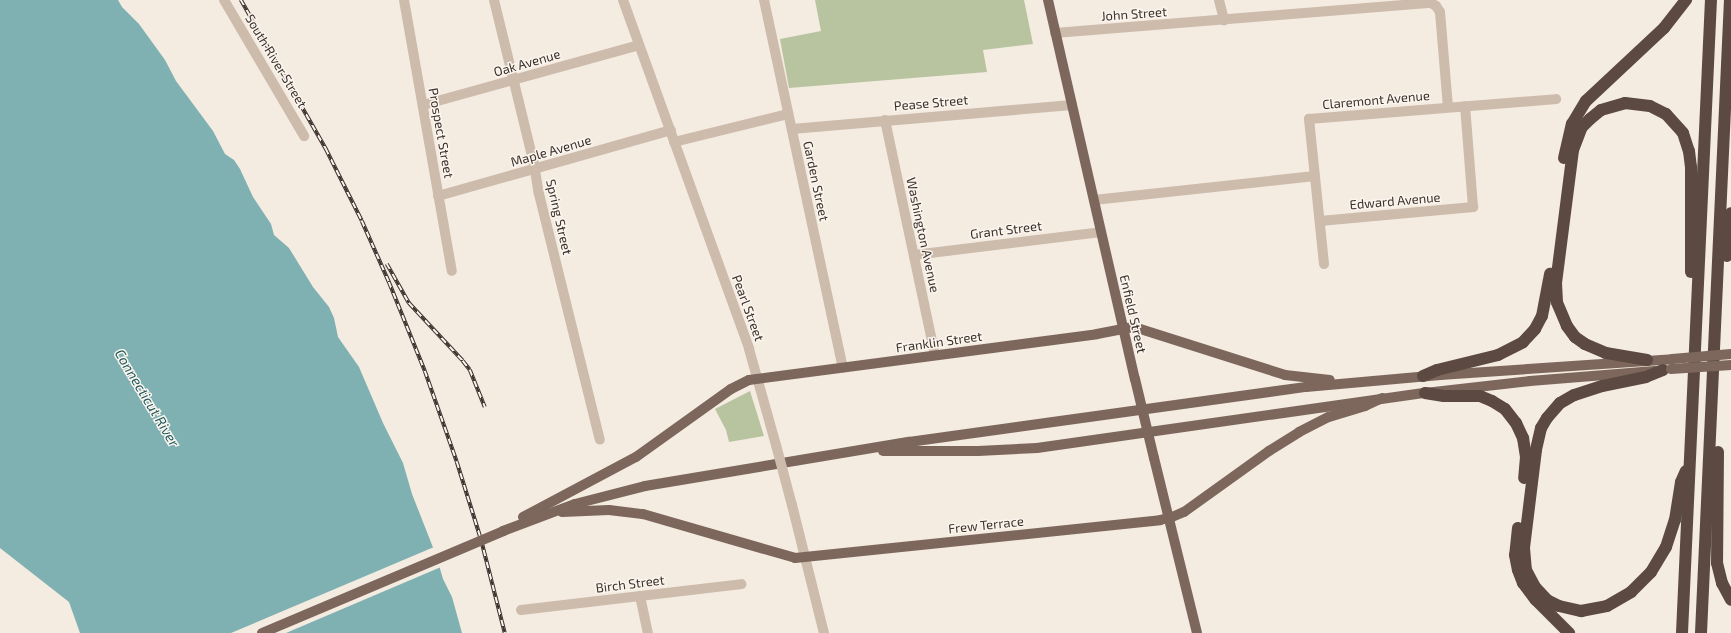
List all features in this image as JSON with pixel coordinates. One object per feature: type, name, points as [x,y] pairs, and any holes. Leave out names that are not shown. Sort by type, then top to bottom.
[{"type":"highway","points":[[1424,376],[1437,370],[1481,360],[1511,350],[1523,342],[1535,329],[1542,316],[1546,300],[1564,156],[1572,124],[1592,94],[1664,28],[1686,0]]},
{"type":"highway","points":[[1682,633],[1711,0]]},
{"type":"highway","points":[[1701,633],[1730,0]]},
{"type":"highway","points":[[1647,360],[1606,353],[1585,344],[1575,337],[1567,326],[1557,302],[1556,284],[1573,150],[1582,127],[1601,110],[1626,103],[1650,106],[1666,114],[1683,133],[1690,158],[1691,280],[1697,302]]},
{"type":"highway","points":[[1717,288],[1725,267],[1731,213]]},
{"type":"highway","points":[[1667,370],[1646,377],[1602,386],[1574,395],[1555,408],[1544,422],[1536,450],[1524,548],[1526,570],[1535,588],[1547,600],[1558,606],[1581,611],[1607,606],[1631,592],[1651,572],[1666,547],[1675,520],[1681,482],[1689,465]]},
{"type":"highway","points":[[1425,393],[1444,396],[1472,395],[1487,398],[1505,409],[1516,423],[1523,438],[1526,457],[1515,548],[1518,570],[1530,595],[1569,633]]},
{"type":"highway","points":[[1712,413],[1718,435],[1717,563],[1722,583],[1731,600]]},
{"type":"main road","name":"Enfield Street","points":[[1048,0],[1122,328],[1170,518],[1197,633]]},
{"type":"main road","name":"Franklin Street","points":[[506,530],[526,515],[650,448],[737,385],[745,381],[1097,334],[1122,328],[1142,328],[1294,377],[1352,382]]},
{"type":"main road","points":[[262,633],[552,512],[598,498],[668,481],[909,442],[1352,382],[1731,354]]},
{"type":"main road","points":[[860,451],[978,451],[1037,448],[1382,398],[1530,381],[1731,365]]},
{"type":"main road","name":"Frew Terrace","points":[[552,512],[609,510],[643,514],[785,557],[806,558],[1170,518],[1184,512],[1269,451],[1299,432],[1329,417],[1366,406],[1382,398]]},
{"type":"street","name":"South River Street","points":[[224,0],[304,136]]},
{"type":"street","name":"Prospect Street","points":[[404,0],[452,271]]},
{"type":"street","name":"Spring Street","points":[[494,0],[535,169],[539,194],[600,440]]},
{"type":"street","name":"Pearl Street","points":[[623,0],[758,379],[806,558],[824,633]]},
{"type":"street","name":"Garden Street","points":[[764,0],[843,368]]},
{"type":"street","points":[[1219,0],[1224,20]]},
{"type":"street","name":"John Street","points":[[1055,33],[1431,3],[1440,12],[1448,107]]},
{"type":"street","name":"Oak Avenue","points":[[423,105],[639,45]]},
{"type":"street","name":"Claremont Avenue","points":[[1315,176],[1309,119],[1556,99]]},
{"type":"street","name":"Pease Street","points":[[792,129],[1072,105]]},
{"type":"street","name":"Edward Avenue","points":[[1320,221],[1473,206],[1465,106]]},
{"type":"street","points":[[674,142],[788,114]]},
{"type":"street","name":"Washington Avenue","points":[[885,120],[935,355]]},
{"type":"street","name":"Maple Avenue","points":[[438,196],[670,130]]},
{"type":"street","points":[[1094,200],[1315,176],[1324,264]]},
{"type":"street","name":"Grant Street","points":[[914,254],[1101,232]]},
{"type":"street","name":"Birch Street","points":[[521,610],[741,584]]},
{"type":"street","points":[[640,596],[648,633]]},
{"type":"green space","points":[[815,0],[1024,0],[1033,44],[983,50],[987,72],[789,88],[780,39],[821,31]]},
{"type":"green space","points":[[750,391],[764,436],[729,442],[726,430],[715,409]]},
{"type":"water","name":"Connecticut River","points":[[0,0],[118,0],[122,7],[139,24],[165,60],[176,81],[213,131],[225,154],[234,160],[240,169],[253,197],[271,224],[274,235],[289,248],[313,287],[329,307],[334,318],[338,337],[359,367],[383,423],[403,463],[412,494],[436,555],[443,579],[452,597],[462,633],[80,633],[69,602],[0,548]]},
{"type":"pier","points":[[434,547],[441,567],[286,633],[231,633]]},
{"type":"railway","points":[[241,0],[326,149],[362,221],[389,282],[425,371],[457,462],[481,539],[505,633]]},
{"type":"railway","points":[[387,264],[409,303],[470,370],[485,407]]}]
